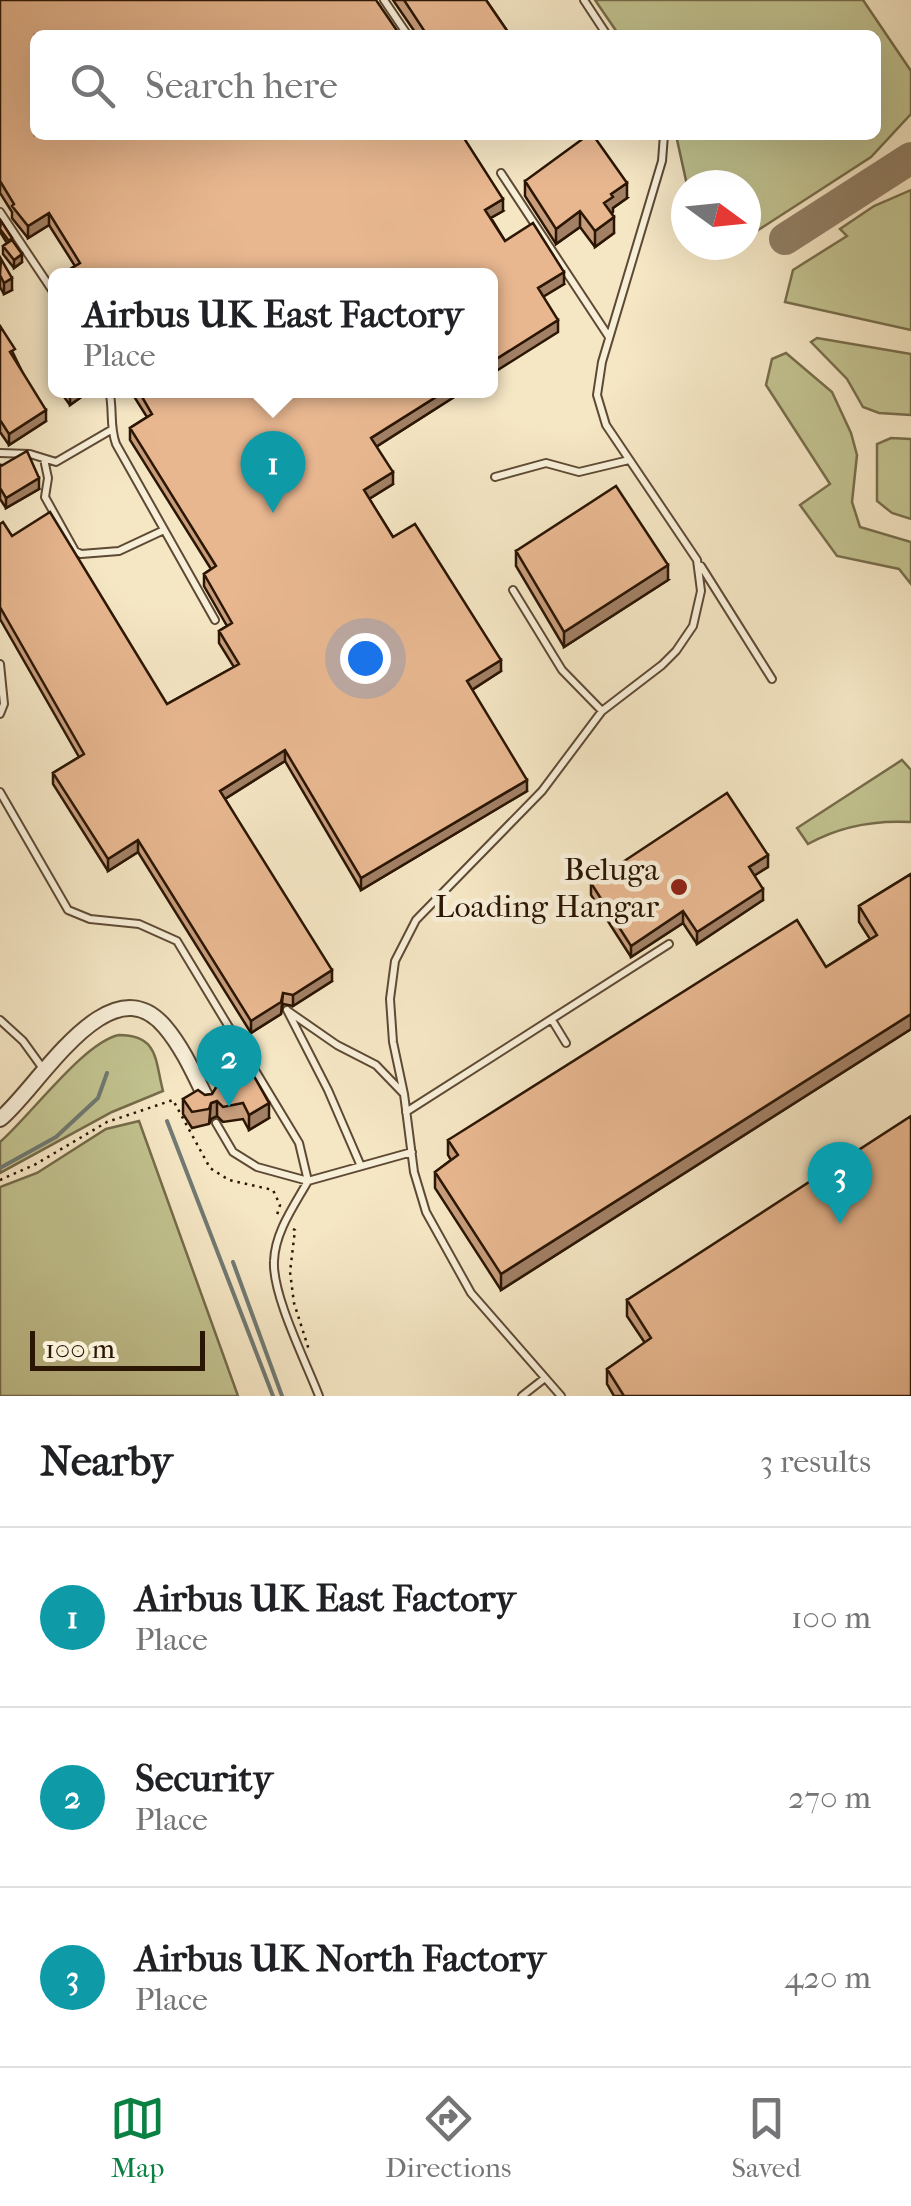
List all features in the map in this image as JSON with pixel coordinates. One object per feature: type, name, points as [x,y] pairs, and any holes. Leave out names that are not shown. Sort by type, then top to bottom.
[{"type":"street","points":[[0,1120],[69,1041],[110,1012],[138,1010],[164,1026],[207,1100]]},
{"type":"lane","points":[[384,0],[404,30]]},
{"type":"lane","points":[[584,0],[605,30]]},
{"type":"lane","points":[[664,140],[662,161],[597,395],[606,426],[772,679]]},
{"type":"lane","points":[[501,173],[610,338]]},
{"type":"lane","points":[[0,212],[48,284]]},
{"type":"lane","points":[[111,398],[114,408],[111,430],[215,620]]},
{"type":"lane","points":[[0,453],[30,454],[56,462],[111,430]]},
{"type":"lane","points":[[44,458],[48,478],[45,497],[75,552],[119,551],[164,530]]},
{"type":"lane","points":[[494,478],[546,463],[580,472],[629,460]]},
{"type":"lane","points":[[560,1395],[471,1293],[426,1212],[416,1183],[404,1094],[392,1042],[390,999],[395,961],[416,920],[542,791],[602,711],[676,651],[693,626],[701,591],[697,560]]},
{"type":"lane","points":[[513,590],[562,670],[602,711]]},
{"type":"lane","points":[[0,664],[4,704],[0,714]]},
{"type":"lane","points":[[0,792],[68,910],[90,919],[139,924],[177,941],[299,1143],[308,1182],[277,1244],[275,1275],[319,1396]]},
{"type":"lane","points":[[406,1112],[669,944]]},
{"type":"lane","points":[[360,1164],[287,1010],[336,1045],[376,1065],[404,1094]]},
{"type":"lane","points":[[0,1020],[23,1041],[44,1071]]},
{"type":"lane","points":[[552,1020],[566,1043]]},
{"type":"lane","points":[[216,1123],[233,1152],[245,1160],[308,1182],[412,1152]]},
{"type":"lane","points":[[522,1396],[545,1378]]},
{"type":"path","points":[[0,1180],[36,1164],[107,1122],[173,1100],[210,1168],[230,1180],[273,1190],[280,1205],[276,1218],[295,1230],[290,1272],[294,1303],[310,1349],[302,1352]]},
{"type":"green space","points":[[595,0],[863,0],[911,71],[911,114],[871,157],[761,228],[761,170],[684,170],[677,140],[881,140],[881,30],[616,30]]},
{"type":"green space","points":[[911,190],[911,330],[785,302],[793,270],[847,236],[840,229],[874,206]]},
{"type":"green space","points":[[817,338],[911,354],[911,415],[879,413],[863,407],[847,379],[811,342]]},
{"type":"green space","points":[[786,353],[832,392],[857,455],[852,502],[860,527],[911,542],[911,584],[899,569],[837,556],[800,505],[830,484],[766,385],[772,359]]},
{"type":"green space","points":[[891,438],[911,439],[911,519],[892,513],[877,501],[877,444]]},
{"type":"green space","points":[[902,760],[911,770],[911,822],[858,826],[808,844],[797,828]]},
{"type":"green space","points":[[132,1036],[148,1045],[163,1091],[112,1112],[0,1173],[0,1142],[74,1065],[105,1040]]},
{"type":"green space","points":[[139,1121],[238,1396],[0,1396],[0,1187],[37,1173],[106,1129]]},
{"type":"building","points":[[0,0],[376,0],[397,30],[30,30],[30,140],[465,140],[503,199],[485,210],[505,241],[533,223],[564,272],[538,288],[558,320],[498,358],[498,268],[72,268],[80,263],[49,213],[28,226],[12,206],[0,181]]},
{"type":"building","points":[[404,0],[486,0],[507,30],[424,30]]},
{"type":"building","points":[[581,140],[597,140],[627,183],[604,203],[614,217],[595,231],[580,211],[556,229],[525,181]]},
{"type":"building","points":[[1,221],[12,238],[9,241],[0,229]]},
{"type":"building","points":[[12,240],[22,254],[14,260],[3,246]]},
{"type":"building","points":[[1,259],[12,278],[4,283],[0,275]]},
{"type":"building","points":[[0,326],[15,349],[10,352],[46,410],[9,434],[0,420]]},
{"type":"building","points":[[143,398],[434,398],[371,438],[393,472],[364,490],[393,537],[415,524],[501,660],[467,681],[527,780],[361,878],[285,750],[220,791],[332,970],[293,995],[283,993],[281,1002],[251,1021],[138,840],[108,859],[53,773],[84,754],[0,607],[0,524],[3,522],[12,536],[50,512],[167,704],[239,664],[219,631],[232,623],[204,574],[216,566],[130,428],[152,414]]},
{"type":"building","points":[[27,451],[39,478],[6,498],[0,488],[0,464]]},
{"type":"building","points":[[616,486],[668,565],[564,632],[516,551]]},
{"type":"building","name":"Beluga Loading Hangar","points":[[727,793],[768,855],[749,867],[763,889],[697,932],[683,911],[631,946],[591,883]]},
{"type":"building","points":[[911,874],[911,1014],[501,1274],[435,1172],[458,1155],[448,1140],[797,920],[826,967],[877,935],[859,906]]},
{"type":"building","points":[[246,1062],[269,1103],[249,1115],[243,1103],[223,1107],[217,1101],[209,1109],[192,1112],[183,1099],[198,1090],[212,1094],[216,1079]]},
{"type":"building","points":[[911,1116],[911,1396],[624,1396],[607,1369],[651,1338],[627,1300]]},
{"type":"waterway","points":[[0,1168],[56,1137],[98,1098],[107,1073]]},
{"type":"waterway","points":[[167,1121],[273,1396]]},
{"type":"waterway","points":[[233,1262],[282,1396]]},
{"type":"taxiway","points":[[785,239],[911,158]]},
{"type":"place","name":"Airbus UK East Factory","points":[[273,513]]},
{"type":"place","name":"Beluga Loading Hangar","points":[[679,887]]},
{"type":"place","name":"Security","points":[[229,1107]]},
{"type":"place","name":"Airbus UK North Factory","points":[[840,1224]]}]
